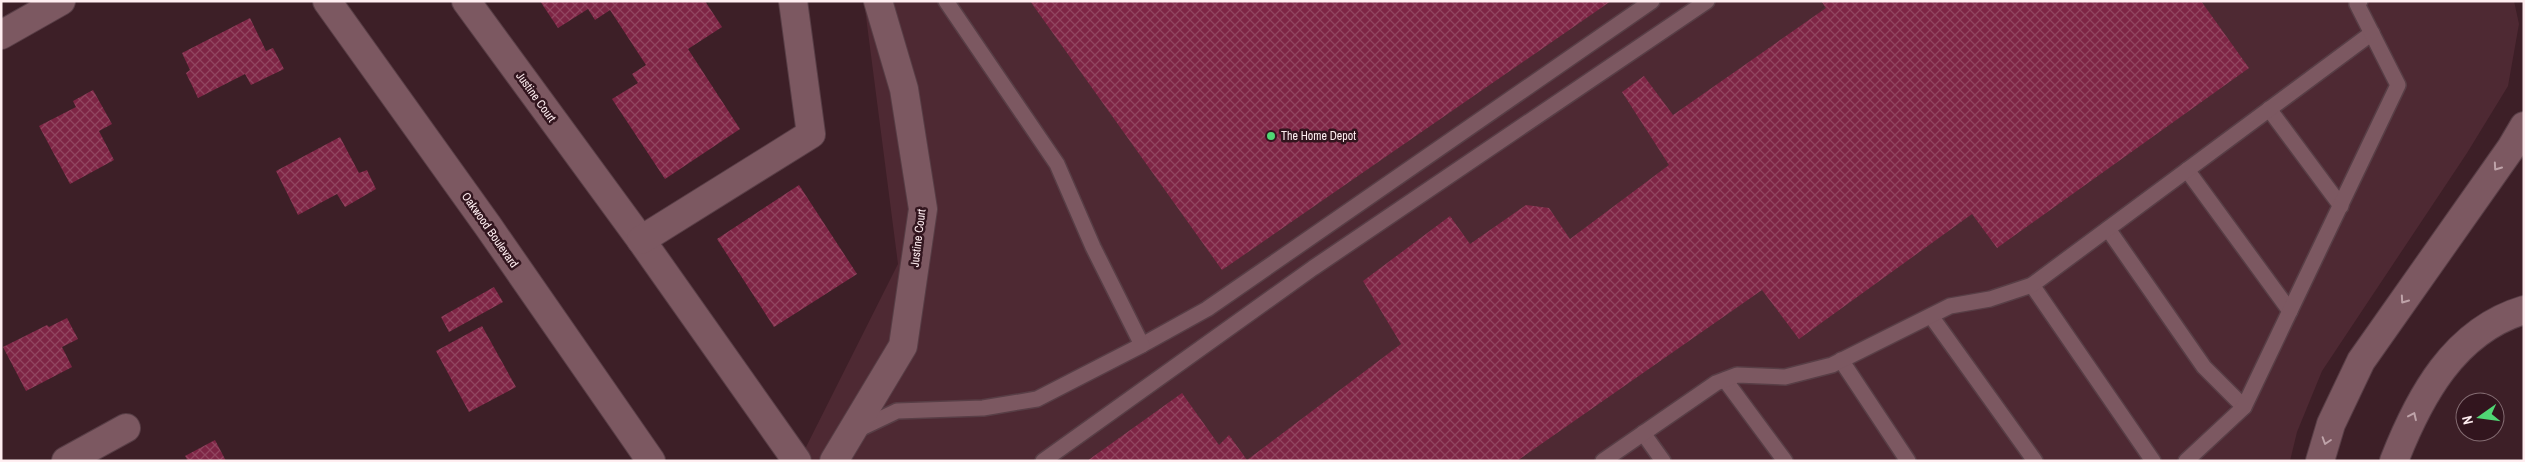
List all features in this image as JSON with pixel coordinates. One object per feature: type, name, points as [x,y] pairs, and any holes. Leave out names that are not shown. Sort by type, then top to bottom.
[{"type":"street","points":[[1,35],[61,1]]},
{"type":"street","name":"Oakwood Boulevard","points":[[327,1],[488,226],[651,461]]},
{"type":"street","name":"Justine Court","points":[[466,1],[641,240],[797,461]]},
{"type":"street","points":[[641,240],[811,134],[793,1]]},
{"type":"street","name":"Justine Court","points":[[834,461],[903,346],[923,209],[904,90],[878,1]]},
{"type":"street","points":[[2320,461],[2331,424],[2361,361],[2511,148],[2524,126]]},
{"type":"street","points":[[2394,461],[2416,409],[2446,365],[2460,349],[2485,327],[2499,319],[2524,310]]},
{"type":"street","points":[[66,461],[126,428]]},
{"type":"lane","points":[[946,1],[1057,164],[1093,247],[1142,345]]},
{"type":"lane","points":[[851,432],[897,411],[983,408],[1037,399],[1142,345],[1207,309],[1652,1]]},
{"type":"lane","points":[[1043,461],[1313,268],[1707,1]]},
{"type":"lane","points":[[2186,461],[2244,407],[2398,84],[2358,2]]},
{"type":"lane","points":[[1603,461],[1716,383],[1737,375],[1785,378],[1841,360],[1950,306],[1990,298],[2032,285],[2372,33]]},
{"type":"lane","points":[[2269,109],[2340,206]]},
{"type":"lane","points":[[2187,170],[2290,311]]},
{"type":"lane","points":[[2108,229],[2204,367],[2244,407]]},
{"type":"lane","points":[[2032,285],[2153,461]]},
{"type":"lane","points":[[1931,316],[2035,461]]},
{"type":"lane","points":[[1841,360],[1908,461]]},
{"type":"lane","points":[[1725,380],[1785,461]]},
{"type":"lane","points":[[1643,433],[1663,461]]},
{"type":"lane","points":[[2204,444],[2206,461]]},
{"type":"shaded area","points":[[864,1],[2514,1],[2519,24],[2508,86],[2467,153],[2322,371],[2297,432],[2290,461],[799,461],[898,264]]},
{"type":"building","points":[[540,1],[705,1],[722,27],[688,49],[740,129],[665,179],[612,99],[638,83],[632,74],[646,65],[610,10],[595,20],[588,9],[558,28]]},
{"type":"building","name":"The Home Depot","points":[[1030,1],[1611,1],[1222,270]]},
{"type":"building","points":[[1821,1],[2201,1],[2249,68],[1997,248],[1972,214],[1799,339],[1762,290],[1517,461],[1087,461],[1182,393],[1219,445],[1229,435],[1247,460],[1401,344],[1363,281],[1450,216],[1470,244],[1526,205],[1549,208],[1570,239],[1669,165],[1622,92],[1644,76],[1673,115],[1826,8]]},
{"type":"building","points":[[250,18],[266,51],[273,48],[284,69],[251,85],[245,74],[198,98],[186,73],[190,70],[182,53]]},
{"type":"building","points":[[93,90],[112,124],[99,131],[114,160],[70,184],[39,126],[76,107],[73,101]]},
{"type":"building","points":[[340,137],[359,173],[367,170],[376,189],[345,207],[337,194],[298,215],[276,171]]},
{"type":"building","points":[[799,185],[857,274],[774,327],[717,239]]},
{"type":"building","points":[[494,287],[503,302],[449,332],[441,317]]},
{"type":"building","points":[[67,318],[78,339],[62,347],[72,367],[26,391],[3,347],[47,325],[49,327]]},
{"type":"building","points":[[482,326],[516,387],[469,412],[436,351]]},
{"type":"building","points":[[215,440],[226,461],[188,461],[185,456]]},
{"type":"place","name":"The Home Depot","points":[[1271,136]]}]
